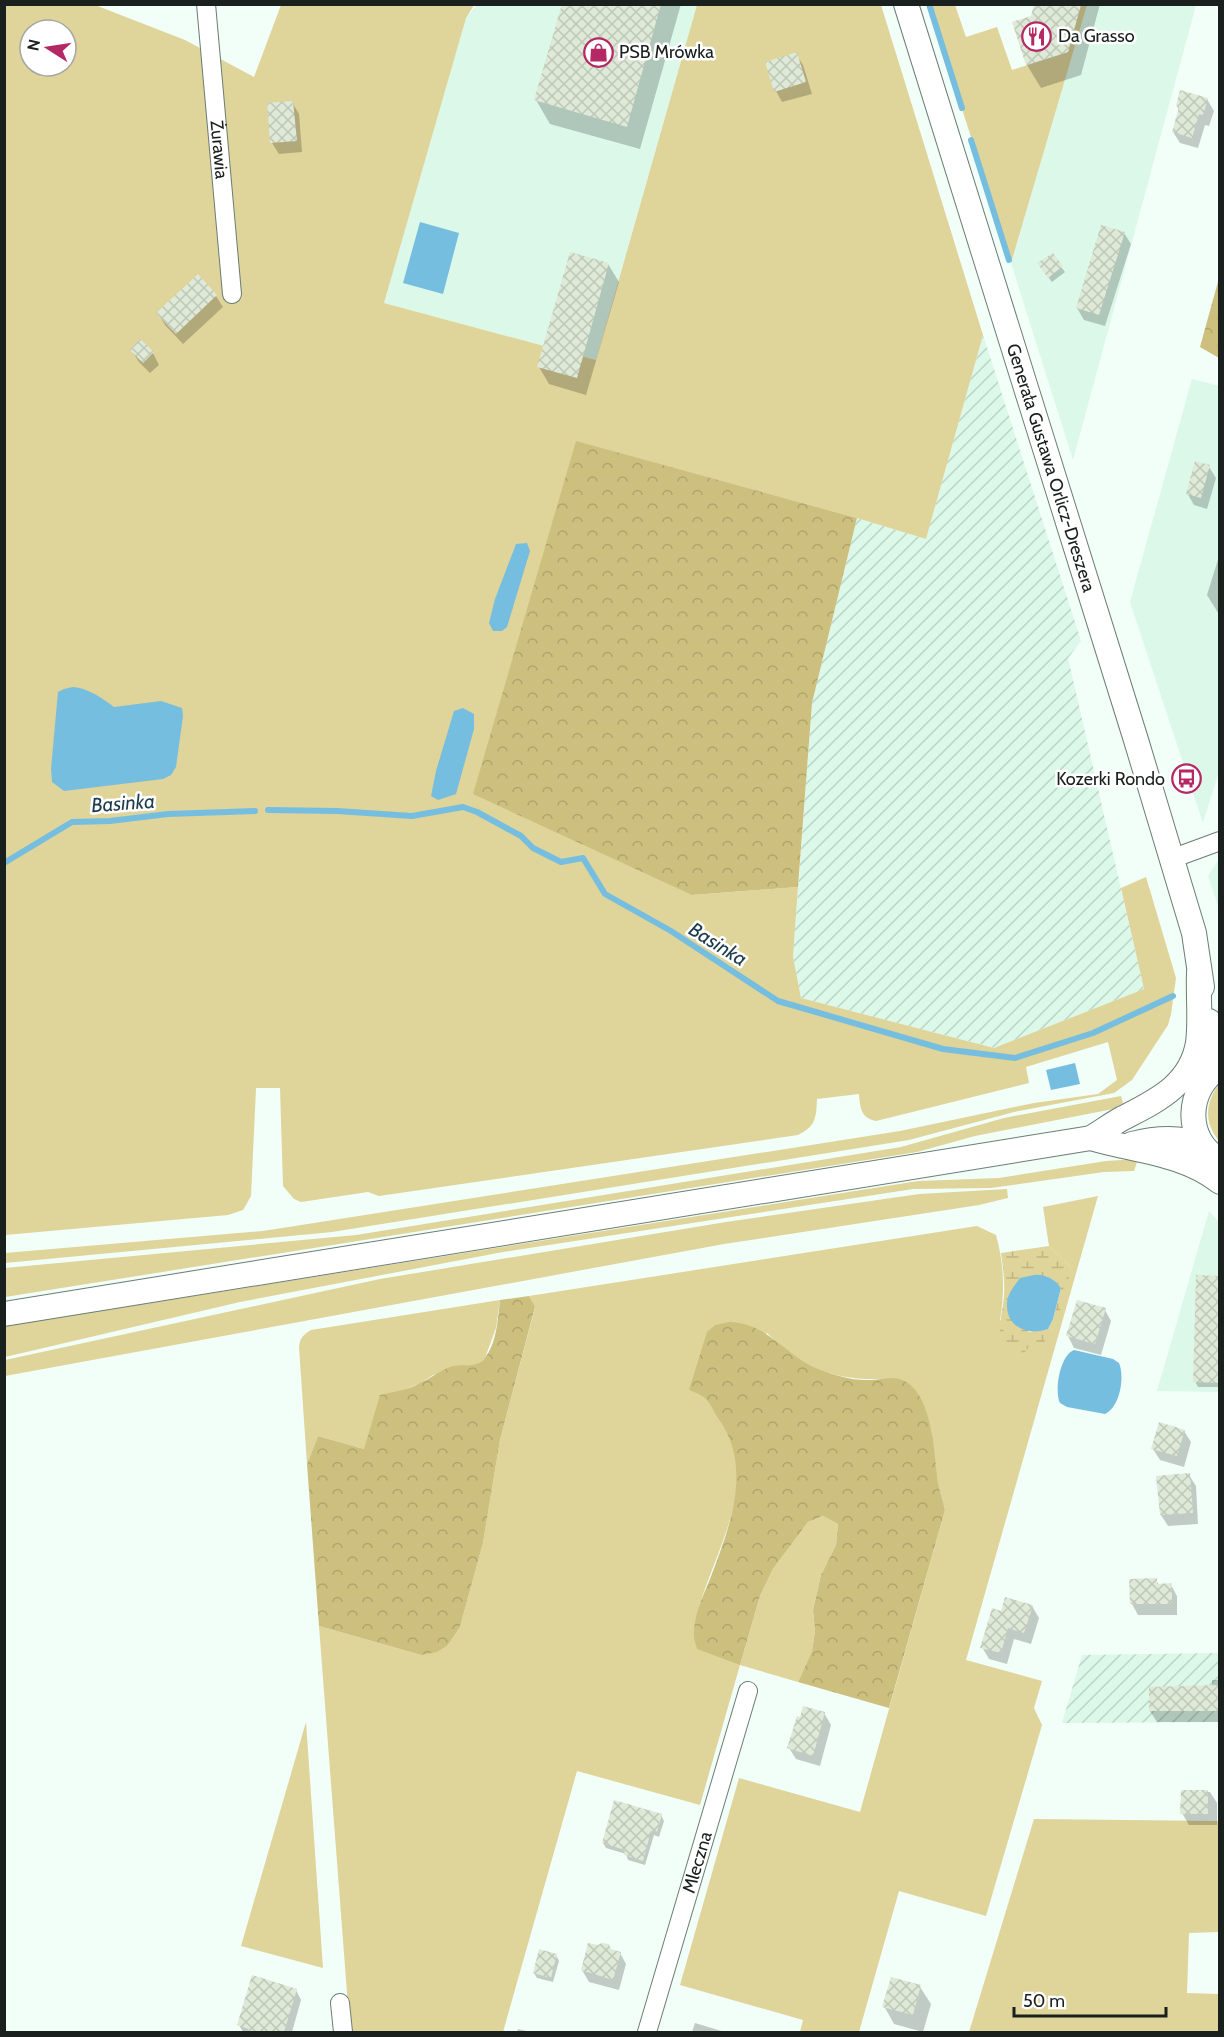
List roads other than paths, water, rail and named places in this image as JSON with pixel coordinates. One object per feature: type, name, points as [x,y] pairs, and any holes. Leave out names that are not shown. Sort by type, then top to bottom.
[{"type":"main road","name":"Generała Gustawa Orlicz-Dreszera","points":[[906,4],[1194,933],[1212,978],[1209,1024],[1213,1062],[1209,1077],[1193,1105],[1196,1132],[1211,1153]]},
{"type":"main road","points":[[4,1314],[1091,1138],[1158,1101],[1182,1078],[1191,1063],[1197,1044],[1212,978]]},
{"type":"main road","points":[[1120,1120],[1151,1118],[1186,1107],[1209,1077]]},
{"type":"main road","points":[[1091,1138],[1189,1163],[1220,1182]]},
{"type":"main road","points":[[1121,1147],[1153,1138],[1162,1138],[1191,1141],[1211,1153]]},
{"type":"street","name":"Żurawia","points":[[206,4],[232,294]]},
{"type":"street","points":[[1171,859],[1220,842]]},
{"type":"street","name":"Mleczna","points":[[647,2032],[748,1691]]},
{"type":"street","points":[[340,2003],[343,2032]]},
{"type":"water","points":[[420,222],[459,233],[443,294],[403,283]]},
{"type":"water","points":[[527,543],[530,551],[507,627],[502,631],[493,631],[489,623],[495,599],[516,544]]},
{"type":"water","points":[[73,687],[89,691],[114,707],[161,701],[182,708],[183,716],[176,767],[171,775],[163,779],[64,791],[52,782],[51,769],[58,692]]},
{"type":"water","points":[[463,708],[474,714],[474,729],[456,794],[438,800],[431,796],[436,771],[454,711]]},
{"type":"water","points":[[1075,1063],[1080,1084],[1051,1090],[1046,1070]]},
{"type":"water","points":[[1034,1275],[1049,1278],[1061,1288],[1053,1319],[1048,1329],[1041,1331],[1020,1328],[1010,1319],[1007,1304],[1010,1293],[1020,1278]]},
{"type":"water","points":[[1074,1350],[1113,1359],[1119,1363],[1120,1391],[1114,1405],[1105,1414],[1067,1407],[1060,1403],[1058,1382],[1062,1366],[1069,1353]]},
{"type":"waterway","points":[[929,4],[962,108]]},
{"type":"waterway","points":[[971,140],[1009,260]]},
{"type":"waterway","name":"Basinka","points":[[268,810],[337,811],[412,816],[463,807],[521,836],[533,848],[561,862],[583,858],[605,894],[671,931],[778,1001],[943,1049],[1015,1058],[1093,1033],[1173,996]]},
{"type":"waterway","name":"Basinka","points":[[4,863],[72,822],[110,821],[168,814],[255,811]]},
{"type":"place","name":"Da Grasso","points":[[1037,36]]},
{"type":"place","name":"PSB Mrówka","points":[[598,52]]},
{"type":"place","name":"Kozerki Rondo","points":[[1186,779]]}]
